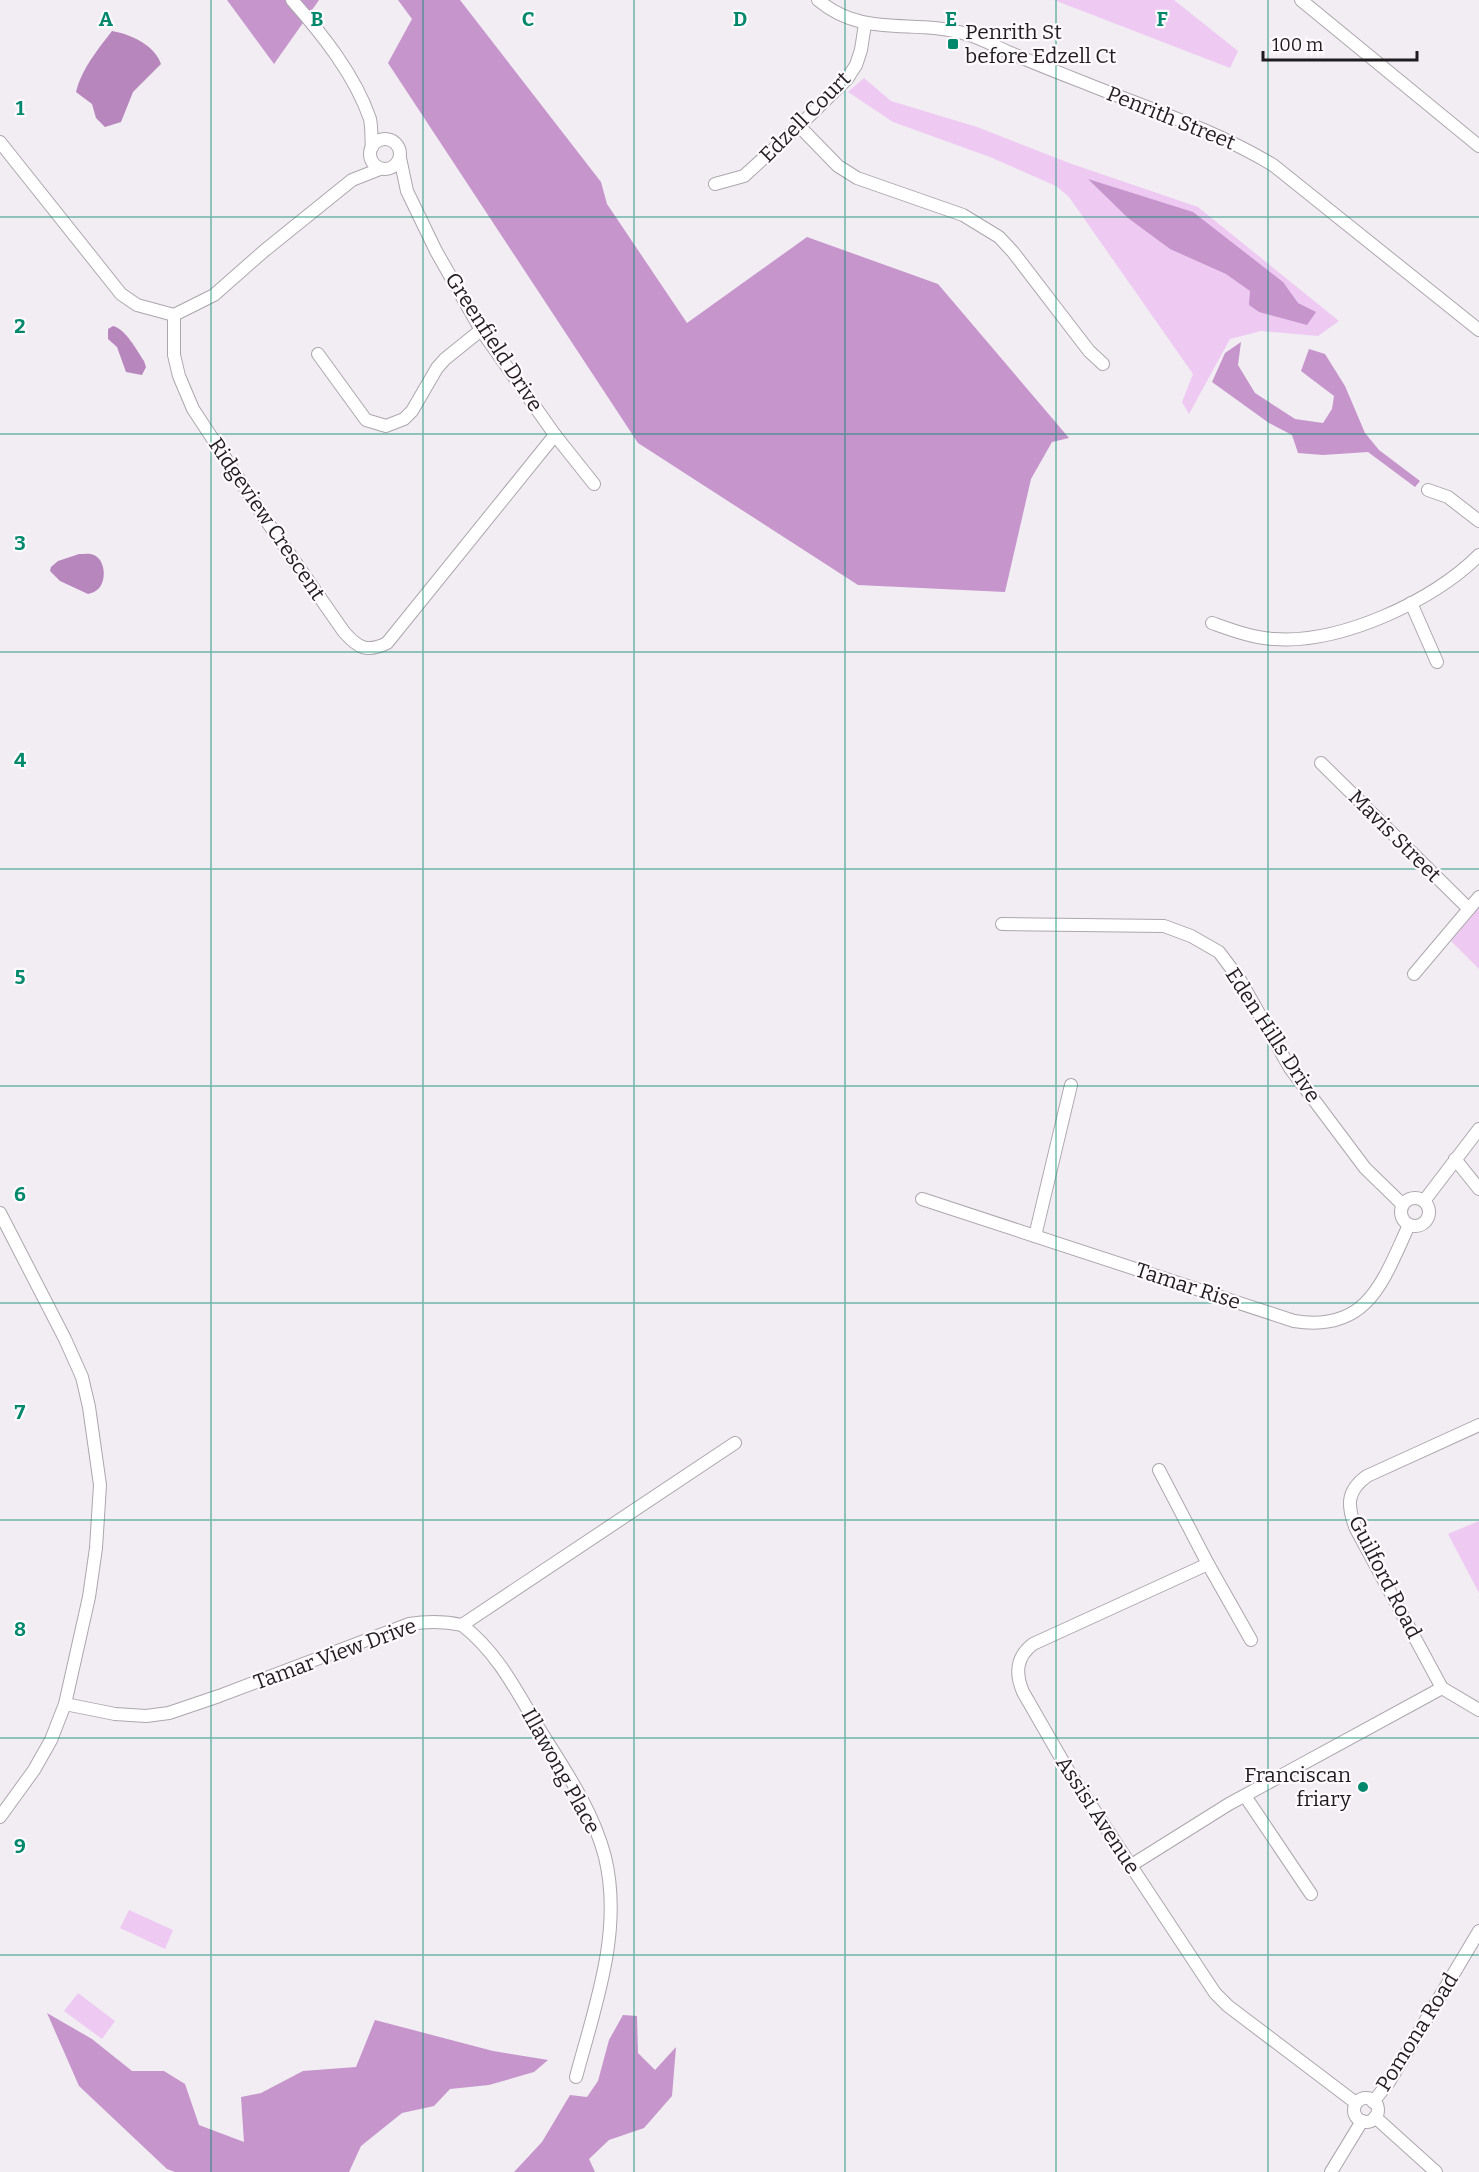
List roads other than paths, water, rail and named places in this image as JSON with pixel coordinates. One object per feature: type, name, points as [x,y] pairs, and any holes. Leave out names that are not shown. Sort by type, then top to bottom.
[{"type":"street","points":[[0,142],[121,294],[137,305],[174,315],[214,295],[264,250],[352,180],[396,166],[400,158],[399,147],[370,121],[339,61],[292,0]]},
{"type":"street","name":"Penrith Street","points":[[818,0],[844,17],[865,24],[930,28],[968,34],[1087,84],[1194,124],[1242,147],[1273,165],[1479,330]]},
{"type":"street","points":[[1301,0],[1479,146]]},
{"type":"street","name":"Edzell Court","points":[[715,184],[744,176],[847,79],[859,57],[865,24]]},
{"type":"street","points":[[370,121],[371,160],[381,169]]},
{"type":"street","points":[[799,126],[838,166],[857,178],[963,215],[999,237],[1089,351],[1103,364]]},
{"type":"street","points":[[352,180],[375,143],[384,139],[393,141]]},
{"type":"street","name":"Greenfield Drive","points":[[400,158],[407,191],[436,251],[481,330],[555,435],[594,484]]},
{"type":"street","name":"Greenfield Drive","points":[[381,169],[407,191]]},
{"type":"street","name":"Ridgeview Crescent","points":[[174,315],[174,355],[178,376],[193,409],[268,523],[344,632],[354,643],[363,648],[376,648],[387,643],[555,435]]},
{"type":"street","points":[[318,354],[366,420],[386,426],[404,419],[412,411],[444,359],[481,330]]},
{"type":"street","points":[[1428,490],[1448,496],[1479,521]]},
{"type":"street","points":[[1212,623],[1239,633],[1274,639],[1305,639],[1343,630],[1386,615],[1437,590],[1479,555]]},
{"type":"street","points":[[1411,603],[1437,663]]},
{"type":"street","name":"Mavis Street","points":[[1321,763],[1469,909]]},
{"type":"street","points":[[1414,974],[1479,897]]},
{"type":"street","name":"Eden Hills Drive","points":[[1002,924],[1164,926],[1191,936],[1219,952],[1240,980],[1290,1068],[1365,1168],[1402,1204]]},
{"type":"street","points":[[1035,1236],[1071,1085]]},
{"type":"street","points":[[1424,1201],[1479,1129]]},
{"type":"street","points":[[1455,1158],[1479,1189]]},
{"type":"street","points":[[1413,1197],[1424,1201],[1429,1213],[1426,1222],[1418,1226],[1405,1223],[1400,1214],[1402,1204],[1413,1197]]},
{"type":"street","name":"Tamar Rise","points":[[922,1199],[1294,1321],[1313,1324],[1337,1320],[1357,1312],[1372,1298],[1387,1273],[1409,1225]]},
{"type":"street","points":[[0,1213],[82,1377],[89,1407],[100,1485],[96,1548],[89,1597],[65,1704],[51,1740],[34,1770],[0,1817]]},
{"type":"street","name":"Guilford Road","points":[[1442,1688],[1356,1529],[1349,1513],[1350,1502],[1352,1491],[1367,1476],[1479,1425]]},
{"type":"street","points":[[462,1625],[735,1443]]},
{"type":"street","points":[[1159,1470],[1251,1640]]},
{"type":"street","name":"Assisi Avenue","points":[[1208,1564],[1032,1644],[1023,1652],[1018,1666],[1017,1679],[1069,1772],[1215,1994],[1356,2103]]},
{"type":"street","name":"Tamar View Drive","points":[[65,1704],[115,1714],[146,1716],[168,1713],[409,1624],[428,1621],[462,1625]]},
{"type":"street","name":"Illawong Place","points":[[462,1625],[488,1647],[502,1667],[579,1796],[597,1834],[605,1858],[609,1908],[606,1962],[576,2077]]},
{"type":"street","points":[[1130,1866],[1245,1796],[1442,1688],[1479,1710]]},
{"type":"street","points":[[1245,1796],[1311,1894]]},
{"type":"street","name":"Pomona Road","points":[[1373,2102],[1389,2082],[1479,1931]]},
{"type":"street","points":[[1366,2098],[1373,2102],[1377,2110],[1375,2117],[1369,2121],[1362,2121],[1354,2114],[1356,2103],[1366,2098]]},
{"type":"street","points":[[1375,2117],[1436,2172]]},
{"type":"street","points":[[1331,2172],[1362,2121]]},
{"type":"place","name":"Penrith St before Edzell Ct","points":[[953,44]]},
{"type":"place","name":"Franciscan friary","points":[[1363,1787]]}]
